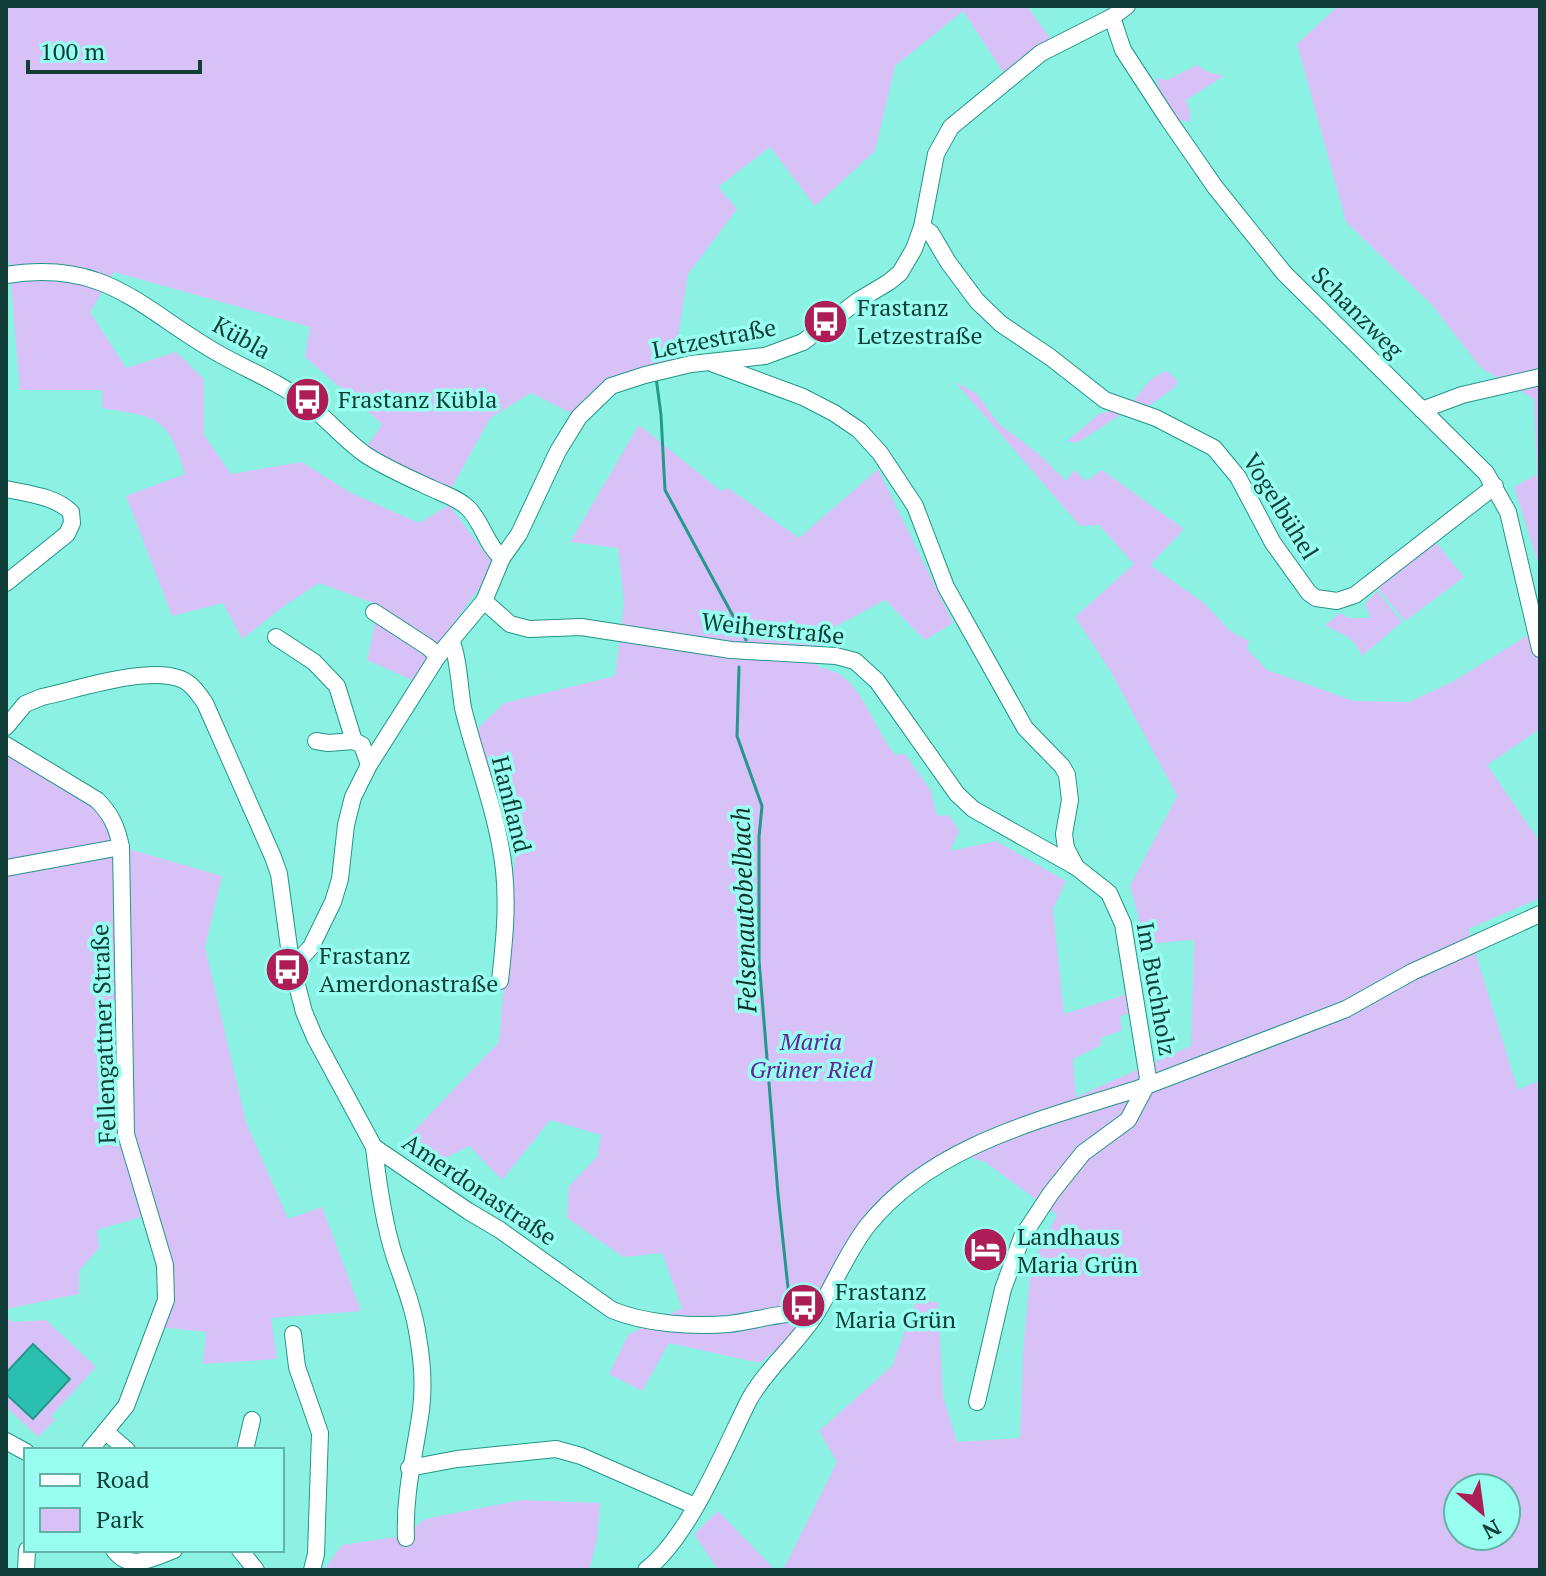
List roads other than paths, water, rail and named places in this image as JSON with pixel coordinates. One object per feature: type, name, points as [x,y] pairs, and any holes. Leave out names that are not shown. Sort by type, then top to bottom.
[{"type":"street","name":"Letzestraße","points":[[291,962],[300,959],[311,947],[333,902],[340,879],[346,825],[353,797],[369,765],[438,656],[484,601],[502,558],[519,534],[558,451],[579,417],[611,386],[691,364],[765,356],[803,342],[900,273],[922,227],[936,154],[951,127],[1041,53],[1072,34],[1112,17],[1127,6]]},
{"type":"street","name":"Schanzweg","points":[[1112,17],[1123,50],[1222,196],[1284,273],[1486,473],[1495,486],[1511,523],[1540,649]]},
{"type":"street","name":"Vogelbühel","points":[[922,227],[931,233],[977,301],[1001,324],[1105,400],[1156,418],[1214,448],[1238,477],[1273,543],[1305,588],[1316,598],[1337,601],[1355,595],[1495,486]]},
{"type":"street","name":"Kübla","points":[[6,275],[54,272],[77,275],[120,289],[223,356],[289,391],[323,415],[363,453],[458,501],[470,510],[488,542],[502,558]]},
{"type":"street","points":[[710,363],[803,397],[859,430],[880,453],[915,506],[946,587],[1025,728],[1067,775],[1070,800],[1064,834],[1066,848],[1076,867]]},
{"type":"street","points":[[1422,410],[1462,395],[1540,377]]},
{"type":"street","points":[[6,489],[62,504],[71,512],[72,523],[67,534],[6,583]]},
{"type":"street","name":"Weiherstraße","points":[[484,601],[510,624],[529,629],[581,627],[731,650],[836,656],[855,661],[877,681],[957,794],[973,809],[1076,867]]},
{"type":"street","points":[[374,612],[438,656]]},
{"type":"street","points":[[276,637],[314,662],[337,686],[354,741]]},
{"type":"street","name":"Hanfland","points":[[451,641],[456,648],[457,675],[468,729],[503,859],[507,929],[500,981]]},
{"type":"street","name":"Amerdonastraße","points":[[6,727],[25,704],[42,697],[152,674],[181,678],[195,689],[205,703],[273,857],[279,874],[291,962],[304,1012],[374,1147],[508,1235],[612,1310],[628,1316],[670,1322],[729,1324],[787,1312],[816,1313]]},
{"type":"street","points":[[316,741],[354,741],[362,745],[369,765]]},
{"type":"street","name":"Fellengattner Straße","points":[[6,745],[97,800],[108,811],[121,847],[126,1134],[167,1281],[166,1300],[126,1406],[92,1448]]},
{"type":"street","points":[[6,868],[121,847]]},
{"type":"street","name":"Im Buchholz","points":[[1076,867],[1102,886],[1120,912],[1148,1078],[1146,1086]]},
{"type":"street","name":"Im Buchholz","points":[[1146,1086],[1346,1009],[1412,972],[1540,914]]},
{"type":"street","points":[[646,1570],[663,1555],[695,1506],[752,1395],[816,1313],[854,1245],[887,1205],[955,1156],[1024,1124],[1146,1086]]},
{"type":"street","points":[[977,1402],[1003,1289],[1022,1237],[1083,1153],[1128,1120],[1146,1086]]},
{"type":"street","points":[[1108,1099],[1128,1120]]},
{"type":"street","points":[[374,1147],[393,1253],[411,1301],[418,1337],[421,1413],[409,1468],[406,1538]]},
{"type":"street","points":[[293,1334],[297,1367],[320,1433],[316,1554],[312,1570]]},
{"type":"street","points":[[245,1448],[252,1420]]},
{"type":"street","points":[[106,1432],[125,1448]]},
{"type":"street","points":[[6,1441],[24,1451]]},
{"type":"street","points":[[409,1468],[457,1459],[556,1449],[581,1456],[695,1506]]},
{"type":"street","points":[[120,1559],[141,1562],[168,1552]]},
{"type":"street","points":[[242,1552],[256,1570]]},
{"type":"waterway","name":"Felsenautobelbach","points":[[656,377],[665,490],[746,640]]},
{"type":"waterway","name":"Felsenautobelbach","points":[[739,667],[737,736],[762,806],[759,960],[789,1297]]},
{"type":"place","name":"Frastanz Letzestraße","points":[[826,321]]},
{"type":"place","name":"Frastanz Kübla","points":[[307,399]]},
{"type":"place","name":"Frastanz Amerdonastraße","points":[[288,969]]},
{"type":"place","name":"Landhaus Maria Grün","points":[[986,1250]]},
{"type":"place","name":"Frastanz Maria Grün","points":[[804,1305]]},
{"type":"park label","name":"Maria Grüner Ried","points":[[811,1055]]}]
